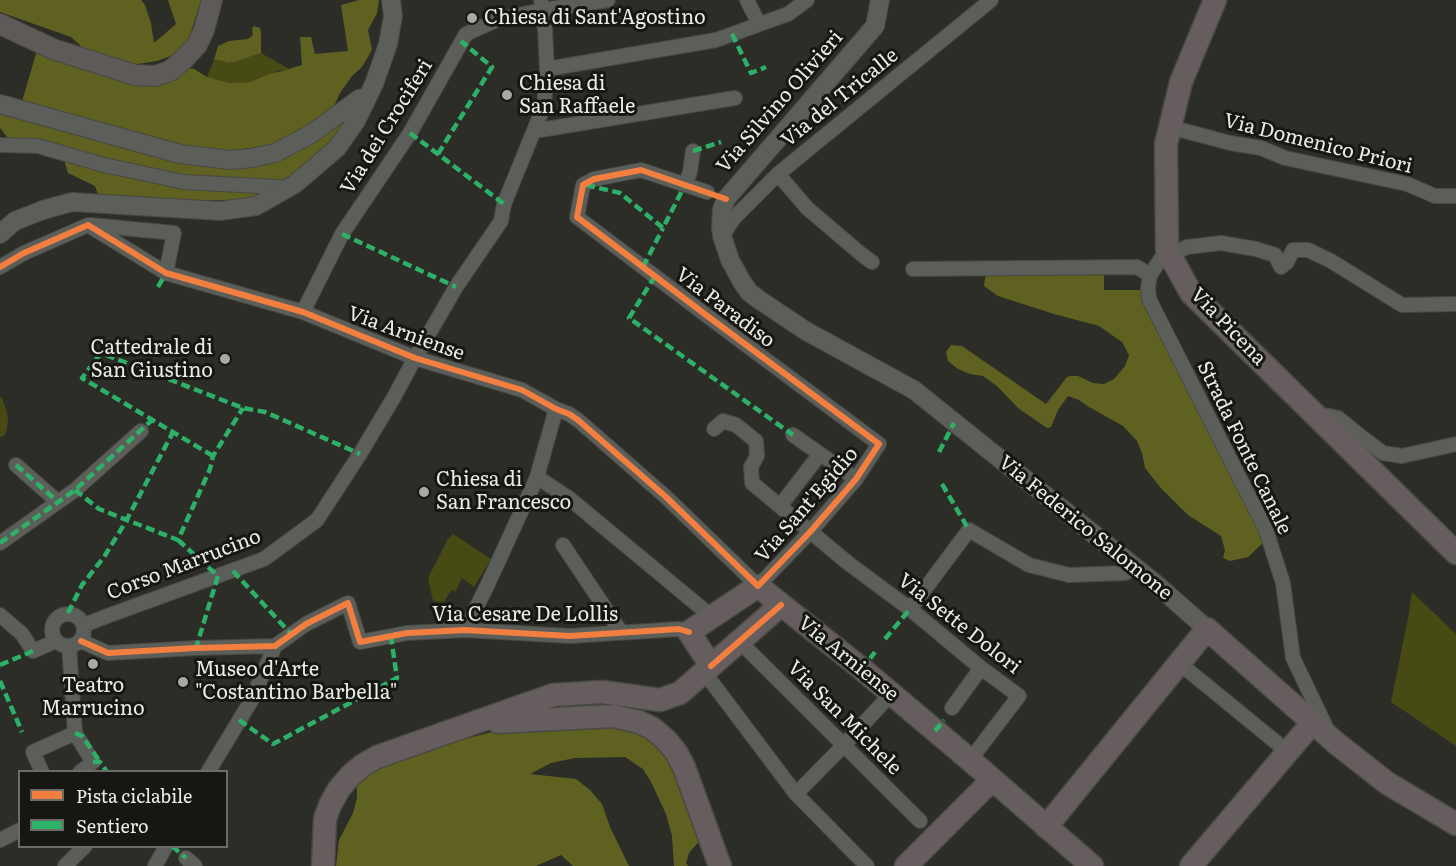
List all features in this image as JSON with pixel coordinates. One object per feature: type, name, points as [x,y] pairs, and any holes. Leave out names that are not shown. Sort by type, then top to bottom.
[{"type":"main road","points":[[0,24],[53,49],[135,75],[155,76],[170,71],[197,45],[204,30],[212,0]]},
{"type":"main road","name":"Via Picena","points":[[1215,0],[1181,82],[1166,144],[1169,253],[1191,293],[1456,553]]},
{"type":"main road","points":[[708,669],[689,632],[758,586]]},
{"type":"main road","name":"Via Arniense","points":[[758,586],[970,760],[1092,866]]},
{"type":"main road","points":[[323,866],[325,819],[330,805],[339,789],[351,776],[363,765],[377,757],[553,695],[602,692],[660,699],[680,693],[781,605]]},
{"type":"main road","points":[[1046,827],[1207,629]]},
{"type":"main road","name":"Via Federico Salomone","points":[[1207,629],[1330,737],[1387,783],[1456,824]]},
{"type":"main road","points":[[464,726],[504,721],[613,716],[639,722],[652,728],[666,740],[684,767],[720,866]]},
{"type":"main road","points":[[1191,866],[1313,722]]},
{"type":"main road","points":[[906,866],[992,780]]},
{"type":"street","points":[[0,234],[15,221],[72,202],[220,211],[256,206],[295,184],[336,148],[356,121],[368,98],[388,44],[393,16],[391,0]]},
{"type":"street","name":"Via dei Crociferi","points":[[303,312],[342,234],[410,133],[466,34],[499,19],[542,5],[608,0]]},
{"type":"street","points":[[747,0],[759,24]]},
{"type":"street","points":[[547,69],[716,40],[788,14],[807,0]]},
{"type":"street","name":"Via Silvino Olivieri","points":[[722,236],[722,209],[714,195],[875,26],[880,0]]},
{"type":"street","name":"Via del Tricalle","points":[[722,236],[734,218],[778,174],[991,0]]},
{"type":"street","name":"Corso Marrucino","points":[[84,625],[264,559],[317,520],[388,407],[456,287],[501,221],[504,204],[544,105],[547,69],[542,5]]},
{"type":"street","points":[[0,104],[180,154],[230,160],[275,153],[311,134],[359,99],[368,98]]},
{"type":"street","points":[[534,131],[735,98]]},
{"type":"street","name":"Via Domenico Priori","points":[[1170,127],[1230,143],[1261,148],[1285,158],[1407,184],[1435,195],[1456,196]]},
{"type":"street","points":[[0,145],[38,146],[104,165],[184,182],[278,188],[283,191]]},
{"type":"street","points":[[693,151],[690,172],[685,185],[714,195]]},
{"type":"street","name":"Via Paradiso","points":[[685,185],[641,170],[594,179],[584,185],[577,217],[879,444]]},
{"type":"street","points":[[778,174],[807,208],[872,262]]},
{"type":"street","points":[[0,267],[24,253],[88,225],[174,233],[166,273]]},
{"type":"street","name":"Via Arniense","points":[[88,225],[166,273],[303,312],[415,358],[522,390],[556,410],[569,414],[640,474],[758,586]]},
{"type":"street","name":"Via Federico Salomone","points":[[722,236],[730,260],[742,282],[758,299],[806,331],[914,390],[1156,584],[1207,629]]},
{"type":"street","points":[[913,269],[1137,267],[1150,275],[1169,253],[1187,247],[1221,243],[1275,255],[1281,267],[1287,262],[1293,250],[1308,250],[1331,261],[1402,305],[1456,304]]},
{"type":"street","name":"Strada Fonte Canale","points":[[1150,275],[1149,299],[1266,530],[1283,583],[1293,658],[1330,737]]},
{"type":"street","points":[[465,630],[537,477],[556,410]]},
{"type":"street","points":[[1317,415],[1338,418],[1383,453],[1402,456],[1456,444]]},
{"type":"street","name":"Via Sette Dolori","points":[[714,429],[723,421],[736,425],[756,441],[757,456],[752,467],[752,483],[810,532],[1019,696],[970,760]]},
{"type":"street","points":[[0,543],[81,484],[141,431]]},
{"type":"street","points":[[793,435],[856,479]]},
{"type":"street","name":"Via Sant'Egidio","points":[[758,586],[810,532],[856,479],[879,444]]},
{"type":"street","points":[[780,506],[820,454]]},
{"type":"street","points":[[16,465],[58,502]]},
{"type":"street","points":[[537,477],[570,499],[711,616]]},
{"type":"street","points":[[910,609],[969,530],[1029,565],[1069,575],[1126,573],[1132,565]]},
{"type":"street","points":[[563,545],[621,632]]},
{"type":"street","name":"Via Cesare De Lollis","points":[[274,646],[306,624],[348,603],[360,642],[408,633],[465,630],[570,636],[679,629],[689,632]]},
{"type":"street","points":[[0,615],[22,634],[33,651],[68,643],[85,631],[82,620],[74,614],[63,614],[54,620],[52,630],[68,643],[108,653],[274,646],[251,701],[209,770]]},
{"type":"street","name":"Via San Michele","points":[[740,642],[921,821]]},
{"type":"street","points":[[68,643],[75,733],[93,762],[81,770]]},
{"type":"street","points":[[1179,663],[1288,752]]},
{"type":"street","points":[[952,708],[981,668]]},
{"type":"street","points":[[708,669],[796,794],[867,866]]},
{"type":"street","points":[[796,794],[891,694]]},
{"type":"street","points":[[42,770],[33,752],[75,733]]},
{"type":"street","points":[[0,840],[18,831]]},
{"type":"street","points":[[65,866],[83,848]]},
{"type":"street","points":[[155,866],[165,848]]},
{"type":"shaded area","points":[[0,0],[141,0],[151,23],[154,43],[176,24],[168,0],[201,0],[188,42],[182,50],[157,61],[125,66],[95,59],[71,37],[0,12]]},
{"type":"shaded area","points":[[359,0],[379,0],[377,13],[368,30],[372,50],[362,67],[352,76],[340,93],[326,118],[298,138],[260,148],[208,153],[21,105],[38,47],[110,72],[187,68],[194,69],[207,77],[230,83],[250,82],[271,73],[302,65],[300,37],[311,37],[315,54],[348,51],[341,5]]},
{"type":"shaded area","points":[[254,26],[260,28],[261,53],[235,62],[214,60],[218,46],[229,41],[248,39],[253,35]]},
{"type":"shaded area","points":[[261,53],[289,69],[271,73],[250,82],[230,83],[207,77],[214,60],[235,62]]},
{"type":"shaded area","points":[[0,111],[229,167],[345,118],[347,126],[324,155],[271,191],[248,199],[177,202],[99,197],[95,186],[68,173],[63,157],[38,142],[8,138],[0,128]]},
{"type":"shaded area","points":[[1104,270],[1104,290],[1141,290],[1266,540],[1248,557],[1230,561],[1223,558],[1225,550],[1221,536],[1188,515],[1160,487],[1145,468],[1137,441],[1123,426],[1068,396],[1058,410],[1051,427],[1047,428],[1018,408],[997,386],[983,376],[958,369],[948,361],[946,352],[951,345],[962,346],[1046,404],[1067,377],[1078,376],[1093,383],[1104,384],[1114,379],[1125,366],[1129,355],[1122,342],[1099,326],[998,296],[984,286],[986,272]]},
{"type":"shaded area","points":[[0,397],[8,418],[7,429],[4,436],[0,437]]},
{"type":"shaded area","points":[[453,534],[491,559],[474,587],[462,578],[455,592],[452,589],[444,602],[433,601],[428,578],[448,539]]},
{"type":"shaded area","points":[[1412,592],[1456,634],[1456,746],[1391,702]]},
{"type":"shaded area","points":[[577,721],[641,732],[659,745],[678,772],[702,838],[689,853],[686,863],[688,866],[674,866],[672,836],[666,814],[643,769],[625,757],[575,758],[551,763],[530,774],[576,779],[590,790],[602,804],[610,827],[629,866],[573,866],[561,855],[536,866],[336,866],[339,840],[353,813],[357,798],[357,785],[364,772],[440,745],[496,731]]},
{"type":"marked path","points":[[732,34],[751,73],[766,67]]},
{"type":"marked path","points":[[438,154],[492,67],[461,41]]},
{"type":"marked path","points":[[410,133],[504,204]]},
{"type":"marked path","points":[[693,151],[721,142]]},
{"type":"marked path","points":[[586,185],[620,193],[663,228],[685,185]]},
{"type":"marked path","points":[[643,267],[663,228]]},
{"type":"marked path","points":[[342,234],[456,287]]},
{"type":"marked path","points":[[158,287],[166,273]]},
{"type":"marked path","points":[[655,276],[629,318],[793,435]]},
{"type":"marked path","points":[[213,456],[82,378],[101,353],[243,408],[265,412],[360,454]]},
{"type":"marked path","points":[[75,490],[99,509],[178,540],[210,469],[213,456],[243,408]]},
{"type":"marked path","points":[[0,543],[75,490],[152,420]]},
{"type":"marked path","points":[[939,452],[954,423]]},
{"type":"marked path","points":[[68,613],[82,585],[104,557],[125,523],[173,432]]},
{"type":"marked path","points":[[16,465],[58,502]]},
{"type":"marked path","points":[[942,484],[969,530]]},
{"type":"marked path","points":[[178,540],[218,576],[196,648]]},
{"type":"marked path","points":[[233,571],[291,634]]},
{"type":"marked path","points":[[885,639],[910,609]]},
{"type":"marked path","points":[[239,720],[273,744],[397,678],[391,637]]},
{"type":"marked path","points":[[0,665],[33,651]]},
{"type":"marked path","points":[[862,669],[875,652]]},
{"type":"marked path","points":[[0,681],[22,732]]},
{"type":"marked path","points":[[935,731],[944,720]]},
{"type":"marked path","points":[[75,733],[82,736],[100,762]]},
{"type":"marked path","points":[[93,762],[100,762],[106,770]]},
{"type":"marked path","points":[[174,848],[186,858]]},
{"type":"cycle path","points":[[0,267],[24,253],[88,225],[166,273],[303,312],[415,358],[522,390],[578,420],[666,497],[758,586],[810,532],[856,479],[879,444],[577,217],[583,185],[594,179],[641,170],[726,199]]},
{"type":"cycle path","points":[[81,641],[108,653],[275,646],[306,624],[348,603],[360,642],[407,633],[465,630],[570,636],[679,629],[689,632]]},
{"type":"cycle path","points":[[711,666],[781,605]]},
{"type":"place","name":"Chiesa di Sant'Agostino","points":[[472,18]]},
{"type":"place","name":"Chiesa di San Raffaele","points":[[507,95]]},
{"type":"place","name":"Cattedrale di San Giustino","points":[[225,359]]},
{"type":"place","name":"Chiesa di San Francesco","points":[[424,492]]},
{"type":"place","name":"Teatro Marrucino","points":[[93,664]]},
{"type":"place","name":"Museo d'Arte \"Costantino Barbella\"","points":[[183,682]]}]
